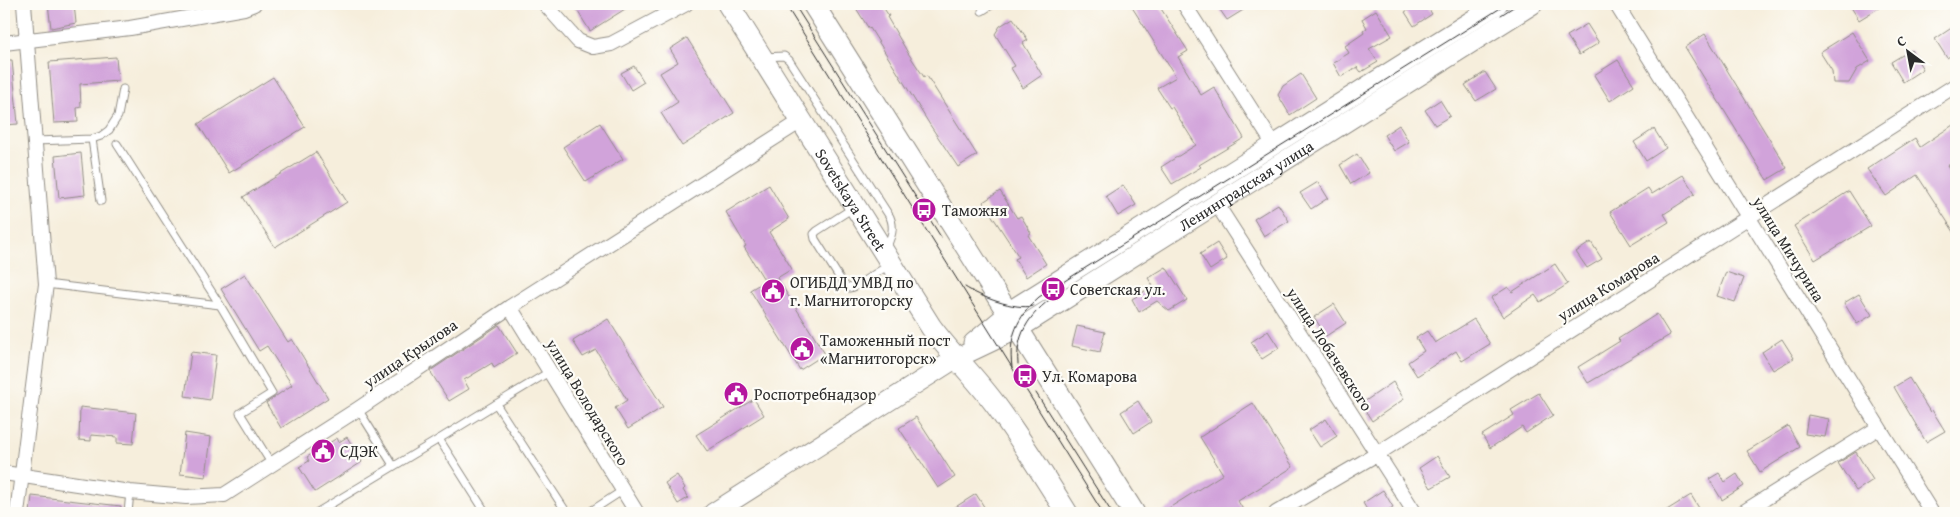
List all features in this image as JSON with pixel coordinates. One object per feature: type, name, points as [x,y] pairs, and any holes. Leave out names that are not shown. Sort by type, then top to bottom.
[{"type":"main road","name":"Sovetskaya Street","points":[[728,4],[931,327],[994,402],[1067,513]]},
{"type":"main road","points":[[813,4],[1134,513]]},
{"type":"main road","name":"Ленинградская улица","points":[[713,513],[1013,321],[1274,145],[1498,4]]},
{"type":"main road","name":"Ленинградская улица","points":[[1013,321],[1216,203],[1533,4]]},
{"type":"street","points":[[17,513],[20,474],[46,284],[24,4]]},
{"type":"street","points":[[545,4],[578,41],[593,47],[611,44],[686,4]]},
{"type":"street","points":[[1184,4],[1274,145]]},
{"type":"street","name":"улица Мичурина","points":[[1616,4],[1932,513]]},
{"type":"street","points":[[4,43],[130,28],[247,5]]},
{"type":"street","name":"улица Комарова","points":[[1276,513],[1377,454],[1956,85]]},
{"type":"street","name":"улица Крылова","points":[[4,473],[130,492],[186,496],[224,495],[358,409],[510,307],[801,121]]},
{"type":"street","name":"улица Лобачевского","points":[[1216,203],[1414,513]]},
{"type":"street","name":"улица Володарского","points":[[510,307],[637,513]]},
{"type":"street","points":[[1742,513],[1878,428]]},
{"type":"lane","points":[[982,11],[993,4]]},
{"type":"lane","points":[[761,57],[784,56],[789,60],[890,217],[893,233],[888,258],[849,288],[844,285],[815,239],[814,234],[855,206]]},
{"type":"lane","points":[[35,141],[92,139],[101,136],[109,130],[118,116],[123,89]]},
{"type":"lane","points":[[92,139],[101,201]]},
{"type":"lane","points":[[118,144],[220,305],[272,393],[240,413],[272,464]]},
{"type":"lane","points":[[46,284],[220,305]]},
{"type":"lane","points":[[316,513],[549,372]]},
{"type":"lane","points":[[496,404],[567,513]]},
{"type":"lane","points":[[358,409],[394,465]]},
{"type":"lane","points":[[439,439],[486,513]]},
{"type":"lane","points":[[588,513],[622,491]]},
{"type":"lane","points":[[128,513],[130,492]]},
{"type":"building","points":[[48,4],[74,4],[76,23],[51,28]]},
{"type":"building","points":[[573,4],[633,4],[590,31]]},
{"type":"building","points":[[862,4],[881,4],[908,53],[924,77],[927,76],[977,155],[958,167],[856,8]]},
{"type":"building","points":[[1130,4],[1158,4],[1188,51],[1178,57],[1201,95],[1214,87],[1244,138],[1172,184],[1161,167],[1196,145],[1172,107],[1170,108],[1157,88],[1176,77]]},
{"type":"building","points":[[1216,4],[1253,4],[1227,20]]},
{"type":"building","points":[[1418,4],[1426,4],[1432,14],[1414,26],[1405,12]]},
{"type":"building","points":[[1849,4],[1885,4],[1859,20]]},
{"type":"building","points":[[1376,10],[1392,36],[1369,49],[1378,62],[1361,72],[1357,67],[1341,77],[1333,63],[1349,53],[1345,46],[1364,33],[1363,31],[1367,28],[1362,19]]},
{"type":"building","points":[[1013,18],[1028,40],[1023,43],[1042,75],[1023,88],[1011,68],[1015,66],[995,34],[1000,26]]},
{"type":"building","points":[[1587,24],[1599,43],[1579,55],[1567,36]]},
{"type":"building","points":[[1956,25],[1956,52],[1947,58],[1935,39]]},
{"type":"building","points":[[1852,32],[1870,61],[1857,69],[1849,83],[1833,83],[1832,71],[1820,52]]},
{"type":"building","points":[[1705,34],[1787,168],[1767,180],[1685,47]]},
{"type":"building","points":[[687,38],[734,113],[682,146],[661,113],[678,102],[660,73],[678,62],[670,49]]},
{"type":"building","points":[[1911,50],[1923,69],[1903,82],[1891,62]]},
{"type":"building","points":[[116,57],[118,81],[80,84],[81,107],[77,108],[78,122],[54,123],[49,62]]},
{"type":"building","points":[[4,60],[12,60],[18,124],[4,125]]},
{"type":"building","points":[[1618,60],[1634,85],[1610,101],[1594,75]]},
{"type":"building","points":[[634,66],[644,82],[631,90],[621,73]]},
{"type":"building","points":[[1485,72],[1496,89],[1476,101],[1465,85]]},
{"type":"building","points":[[1301,74],[1316,98],[1290,115],[1278,95],[1283,86]]},
{"type":"building","points":[[273,77],[305,127],[229,173],[198,124]]},
{"type":"building","points":[[1440,100],[1450,116],[1435,125],[1425,110]]},
{"type":"building","points":[[600,123],[623,159],[586,182],[563,147]]},
{"type":"building","points":[[1956,123],[1956,160],[1947,166],[1956,180],[1956,235],[1917,175],[1886,196],[1867,169],[1915,138],[1920,147]]},
{"type":"building","points":[[1399,125],[1409,142],[1394,151],[1384,135]]},
{"type":"building","points":[[1654,129],[1666,148],[1646,161],[1634,142]]},
{"type":"building","points":[[316,152],[347,202],[275,247],[243,197]]},
{"type":"building","points":[[81,153],[85,195],[59,198],[55,156]]},
{"type":"building","points":[[1357,154],[1369,173],[1351,184],[1340,165]]},
{"type":"building","points":[[1683,175],[1695,194],[1664,214],[1669,222],[1631,245],[1610,212],[1648,188],[1652,194]]},
{"type":"building","points":[[1318,182],[1328,198],[1311,209],[1300,193]]},
{"type":"building","points":[[769,185],[789,219],[769,232],[792,269],[777,278],[825,354],[800,370],[750,290],[765,281],[744,247],[746,246],[726,212]]},
{"type":"building","points":[[1123,185],[1136,205],[1118,216],[1106,196]]},
{"type":"building","points":[[1000,191],[1017,218],[1021,216],[1031,233],[1028,235],[1046,264],[1026,277],[1015,259],[1019,257],[983,202]]},
{"type":"building","points":[[1849,191],[1871,226],[1815,260],[1794,226]]},
{"type":"building","points":[[1278,204],[1289,221],[1264,236],[1254,219]]},
{"type":"building","points":[[1591,242],[1602,259],[1587,268],[1576,252]]},
{"type":"building","points":[[1217,243],[1227,259],[1210,270],[1200,254]]},
{"type":"building","points":[[1555,264],[1568,284],[1540,302],[1535,295],[1503,317],[1491,298],[1508,287],[1512,292]]},
{"type":"building","points":[[1166,267],[1187,300],[1169,311],[1157,301],[1139,312],[1132,299],[1153,286],[1148,278]]},
{"type":"building","points":[[1726,272],[1744,278],[1735,302],[1717,296]]},
{"type":"building","points":[[245,274],[288,342],[292,339],[328,398],[281,428],[266,403],[292,385],[267,346],[259,351],[221,289]]},
{"type":"building","points":[[1859,294],[1872,315],[1857,324],[1844,303]]},
{"type":"building","points":[[1334,304],[1346,323],[1326,336],[1314,317]]},
{"type":"building","points":[[1657,314],[1670,335],[1588,383],[1578,367],[1620,341],[1618,339]]},
{"type":"building","points":[[608,319],[663,407],[628,429],[615,408],[627,400],[596,350],[583,357],[573,341]]},
{"type":"building","points":[[1474,319],[1490,344],[1462,361],[1456,351],[1417,376],[1408,362],[1424,351],[1416,338],[1427,331],[1435,343]]},
{"type":"building","points":[[499,325],[517,353],[494,368],[492,363],[464,380],[469,389],[449,401],[430,371]]},
{"type":"building","points":[[1077,326],[1105,332],[1100,352],[1072,346]]},
{"type":"building","points":[[1268,331],[1279,348],[1262,359],[1251,342]]},
{"type":"building","points":[[1782,339],[1794,358],[1773,370],[1762,352]]},
{"type":"building","points":[[191,352],[216,355],[210,400],[185,396]]},
{"type":"building","points":[[1909,378],[1930,412],[1932,410],[1945,431],[1926,442],[1894,387]]},
{"type":"building","points":[[1393,382],[1404,399],[1372,421],[1361,404]]},
{"type":"building","points":[[1539,393],[1553,415],[1526,433],[1522,427],[1490,448],[1482,435],[1514,415],[1511,410]]},
{"type":"building","points":[[754,399],[764,415],[707,451],[696,435]]},
{"type":"building","points":[[1138,401],[1151,422],[1134,433],[1121,412]]},
{"type":"building","points":[[1253,403],[1293,467],[1238,501],[1245,513],[1161,513],[1223,474],[1200,437]]},
{"type":"building","points":[[80,407],[136,413],[133,444],[117,443],[117,437],[91,435],[91,441],[79,440]]},
{"type":"building","points":[[1808,415],[1829,419],[1825,437],[1805,434]]},
{"type":"building","points":[[916,417],[955,477],[938,488],[899,428]]},
{"type":"building","points":[[1326,419],[1337,436],[1320,447],[1309,430]]},
{"type":"building","points":[[1788,426],[1800,447],[1760,472],[1747,451]]},
{"type":"building","points":[[185,433],[211,437],[206,477],[180,474]]},
{"type":"building","points":[[347,437],[362,462],[315,492],[299,467],[309,461],[307,457],[337,438],[339,442]]},
{"type":"building","points":[[1856,452],[1873,480],[1856,491],[1838,463]]},
{"type":"building","points":[[1437,456],[1450,477],[1431,488],[1419,468]]},
{"type":"building","points":[[1719,473],[1725,482],[1737,474],[1744,486],[1722,500],[1709,479]]},
{"type":"building","points":[[677,475],[685,488],[683,490],[688,498],[678,504],[665,483]]},
{"type":"building","points":[[1383,490],[1393,507],[1383,513],[1369,513],[1363,503]]},
{"type":"building","points":[[976,494],[988,513],[946,513]]},
{"type":"building","points":[[1691,495],[1702,513],[1662,513]]},
{"type":"building","points":[[32,496],[121,506],[120,513],[30,513]]},
{"type":"tram line","points":[[785,4],[1103,513]]},
{"type":"tram line","points":[[794,4],[941,237]]},
{"type":"tram line","points":[[1012,367],[1011,347],[1016,329],[1025,312],[1039,297],[1507,4]]},
{"type":"tram line","points":[[1501,15],[1518,4]]},
{"type":"tram line","points":[[965,287],[998,302],[1017,306],[1033,306]]},
{"type":"tram line","points":[[1018,364],[1019,342],[1028,323],[1041,307],[1059,293]]},
{"type":"tram line","points":[[1036,393],[1112,513]]},
{"type":"place","name":"Таможня","points":[[924,210]]},
{"type":"place","name":"Советская ул.","points":[[1053,289]]},
{"type":"place","name":"ОГИБДД УМВД по г. Магнитогорску","points":[[773,291]]},
{"type":"place","name":"Таможенный пост «Магнитогорск»","points":[[802,349]]},
{"type":"place","name":"Ул. Комарова","points":[[1025,376]]},
{"type":"place","name":"Роспотребнадзор","points":[[736,394]]},
{"type":"place","name":"СДЭК","points":[[323,451]]}]
